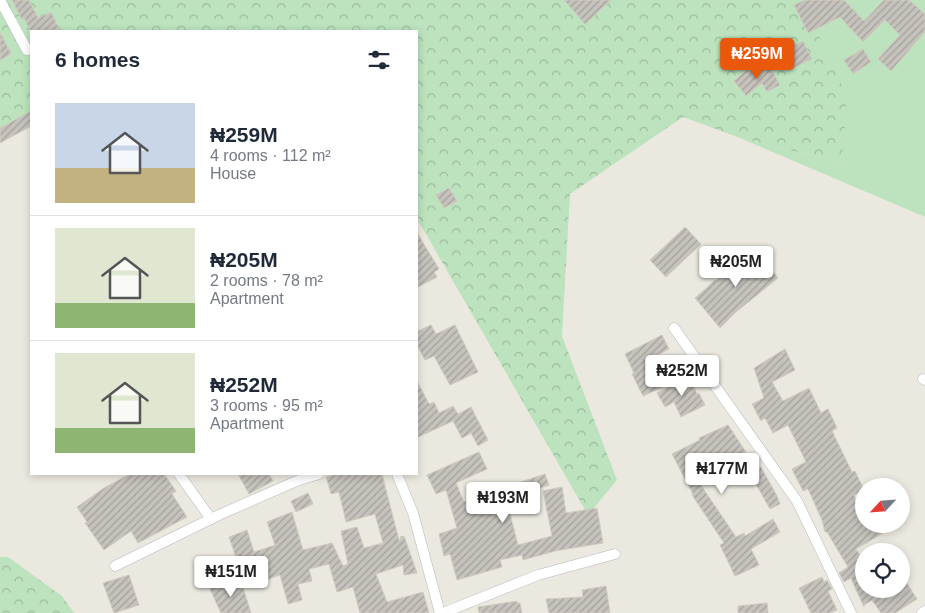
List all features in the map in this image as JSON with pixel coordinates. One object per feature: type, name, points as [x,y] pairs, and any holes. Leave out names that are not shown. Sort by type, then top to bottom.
[{"type":"street","points":[[0,0],[27,50]]},
{"type":"street","points":[[674,328],[797,501],[851,613]]},
{"type":"street","points":[[180,475],[211,519]]},
{"type":"street","points":[[115,566],[211,519],[290,484],[316,475]]},
{"type":"street","points":[[397,475],[413,513],[442,613],[538,575],[615,554]]},
{"type":"green space","points":[[0,0],[803,0],[847,96],[842,163],[740,138],[683,117],[570,194],[562,336],[617,480],[588,515],[418,220],[418,30],[30,30],[30,120],[0,130]]},
{"type":"green space","points":[[790,0],[925,0],[925,217],[740,138],[842,163]]},
{"type":"green space","points":[[0,557],[8,557],[62,596],[74,613],[0,613]]},
{"type":"building","points":[[12,0],[29,0],[38,18],[51,12],[60,30],[30,31],[24,18],[22,20]]},
{"type":"building","points":[[564,0],[611,0],[585,24]]},
{"type":"building","points":[[805,0],[844,0],[864,21],[884,0],[909,0],[925,14],[925,32],[891,71],[878,59],[900,35],[885,20],[863,42],[840,17],[808,33],[794,5]]},
{"type":"building","points":[[0,32],[11,54],[0,60]]},
{"type":"building","points":[[803,41],[812,59],[793,68],[784,50]]},
{"type":"building","points":[[863,49],[871,62],[853,74],[844,60]]},
{"type":"building","points":[[769,65],[780,85],[767,92],[762,83],[746,96],[734,81],[749,68],[754,74]]},
{"type":"building","points":[[30,112],[30,127],[0,143],[0,128]]},
{"type":"building","points":[[449,188],[457,201],[444,208],[436,195]]},
{"type":"building","points":[[685,227],[701,244],[666,277],[650,260]]},
{"type":"building","points":[[418,234],[439,269],[434,272],[437,277],[418,287]]},
{"type":"building","points":[[755,249],[778,278],[736,312],[720,328],[695,298]]},
{"type":"building","points":[[431,325],[436,334],[455,325],[478,372],[450,385],[434,356],[425,360],[418,347],[418,331]]},
{"type":"building","points":[[662,335],[669,349],[649,359],[663,387],[643,396],[625,354]]},
{"type":"building","points":[[785,349],[795,370],[772,382],[783,401],[809,388],[821,413],[828,409],[837,428],[832,431],[852,472],[855,471],[858,478],[855,478],[855,533],[883,533],[866,543],[855,543],[855,587],[851,578],[844,582],[839,573],[848,567],[827,532],[825,532],[822,520],[808,489],[803,491],[792,469],[806,462],[788,425],[773,433],[765,418],[761,421],[752,404],[764,398],[754,368]]},
{"type":"building","points":[[689,377],[705,405],[681,417],[674,402],[665,407],[657,393]]},
{"type":"building","points":[[418,383],[429,404],[434,402],[439,413],[453,406],[458,414],[471,407],[488,440],[478,446],[471,433],[462,438],[453,421],[418,437]]},
{"type":"building","points":[[728,425],[746,452],[737,456],[742,465],[732,470],[727,460],[694,475],[736,537],[744,533],[745,536],[773,519],[780,532],[751,549],[759,565],[735,576],[720,545],[724,543],[692,495],[672,454],[700,440],[699,438]]},
{"type":"building","points":[[479,452],[487,469],[456,483],[464,502],[504,490],[518,545],[552,536],[543,491],[562,487],[566,513],[597,508],[603,543],[555,551],[523,560],[522,555],[500,560],[502,567],[457,580],[450,554],[444,556],[439,534],[457,528],[446,490],[436,494],[427,475]]},
{"type":"building","points":[[761,467],[780,504],[770,509],[750,474]]},
{"type":"building","points":[[545,474],[549,485],[507,499],[503,488]]},
{"type":"building","points":[[128,475],[165,475],[176,491],[172,494],[187,517],[138,543],[131,531],[104,550],[85,523],[87,522],[77,507],[104,488]]},
{"type":"building","points":[[239,475],[270,475],[273,481],[249,494]]},
{"type":"building","points":[[334,475],[382,475],[399,540],[401,539],[400,537],[404,536],[417,573],[404,575],[403,565],[376,574],[387,602],[423,592],[429,613],[360,613],[353,587],[337,592],[329,564],[309,569],[312,581],[298,584],[302,600],[288,604],[280,575],[266,580],[264,574],[244,581],[229,537],[247,530],[254,552],[275,545],[267,522],[292,512],[303,550],[332,543],[343,566],[348,564],[341,531],[357,527],[364,548],[383,543],[375,514],[346,522],[339,492],[331,494],[326,477]]},
{"type":"building","points":[[308,493],[313,504],[296,512],[291,501]]},
{"type":"building","points":[[129,575],[139,605],[114,613],[103,583]]},
{"type":"building","points":[[822,577],[824,582],[827,580],[832,589],[828,591],[837,610],[830,613],[811,613],[799,588]]},
{"type":"building","points":[[240,578],[251,613],[221,613],[210,589]]},
{"type":"building","points":[[606,586],[610,613],[549,613],[546,599],[583,597],[582,590]]},
{"type":"building","points":[[910,588],[917,599],[895,613],[881,613],[872,600],[864,605],[864,607],[860,598],[910,598]]},
{"type":"building","points":[[517,601],[517,603],[520,603],[522,613],[479,613],[478,607]]},
{"type":"building","points":[[767,603],[768,613],[738,613],[738,606]]}]
